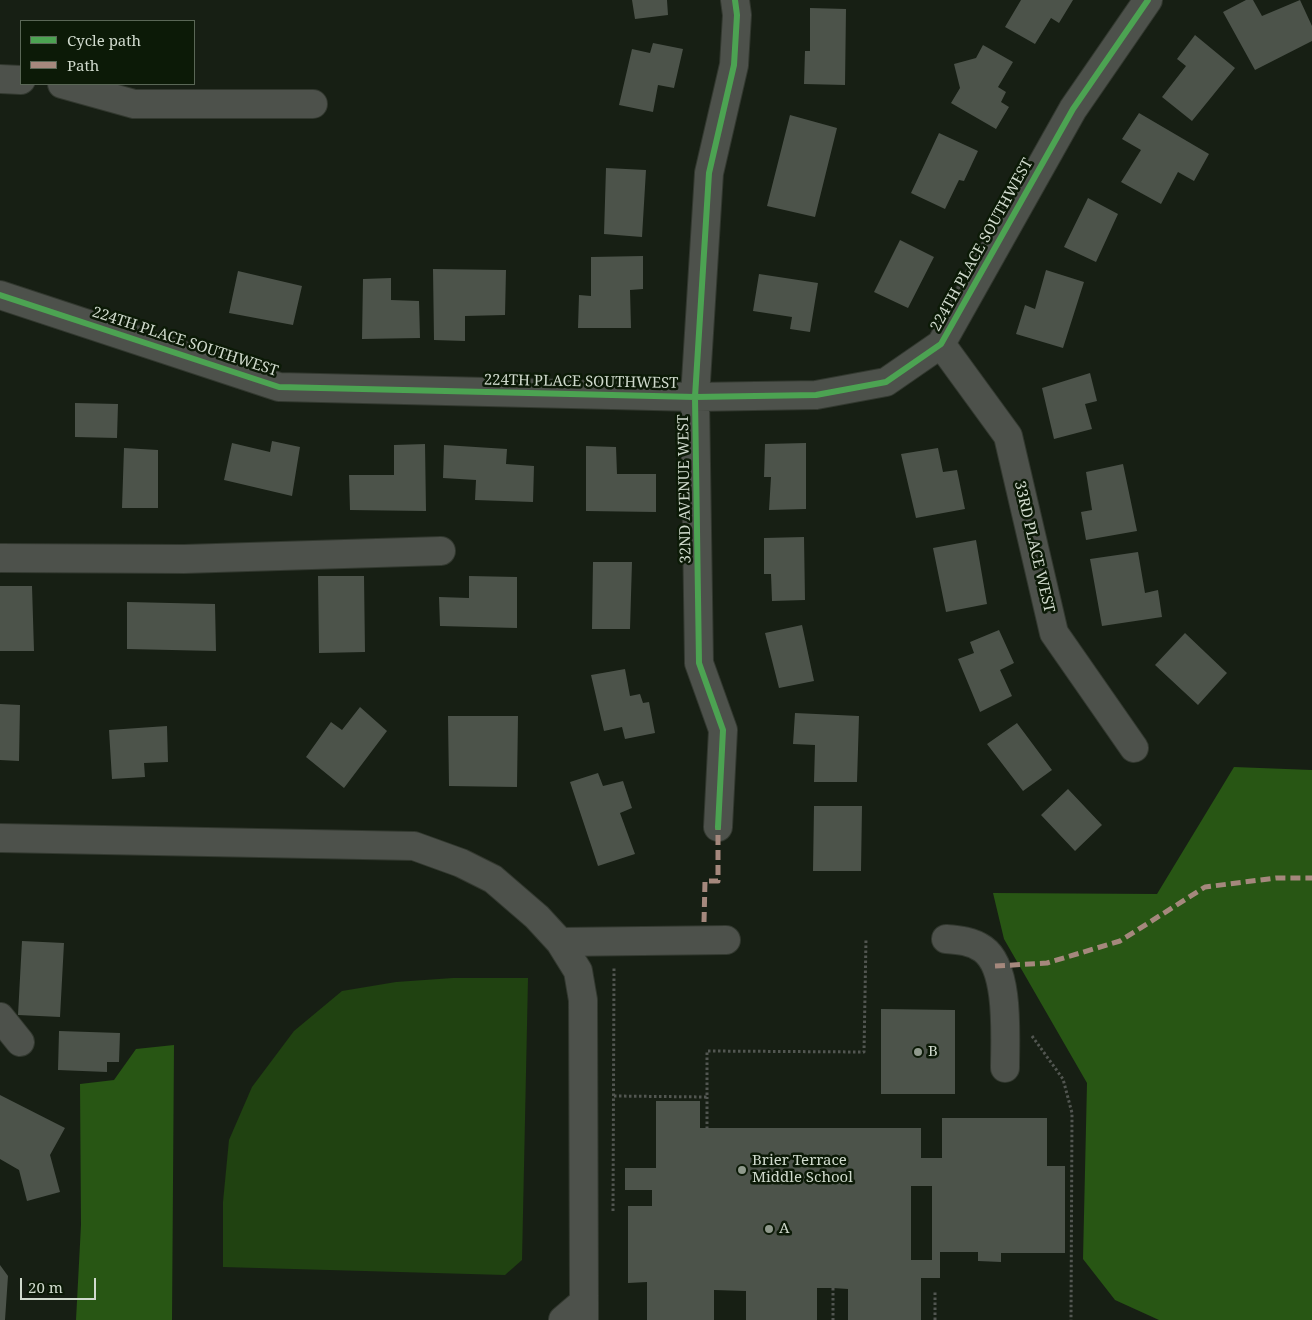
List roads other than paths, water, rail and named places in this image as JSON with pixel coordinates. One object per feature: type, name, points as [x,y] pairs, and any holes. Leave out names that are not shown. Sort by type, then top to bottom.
[{"type":"street","name":"32ND AVENUE WEST","points":[[718,827],[723,730],[699,663],[695,397],[709,173],[734,65],[737,15],[735,0]]},
{"type":"street","name":"224TH PLACE SOUTHWEST","points":[[0,294],[279,386],[695,397],[816,395],[886,382],[942,344],[1073,108],[1148,0]]},
{"type":"street","points":[[0,79],[20,80]]},
{"type":"street","points":[[66,85],[134,104],[313,104]]},
{"type":"street","name":"33RD PLACE WEST","points":[[942,344],[1008,436],[1054,633],[1134,748]]},
{"type":"street","points":[[0,558],[184,559],[441,551]]},
{"type":"street","points":[[0,838],[414,846],[461,863],[493,878],[537,917],[560,942],[578,971],[583,1000],[584,1311],[563,1320]]},
{"type":"street","points":[[946,939],[967,941],[984,949],[996,966],[1005,999],[1005,1068]]},
{"type":"street","points":[[560,942],[726,940]]},
{"type":"street","points":[[0,1017],[20,1042]]},
{"type":"place","name":"B","points":[[918,1052]]},
{"type":"place","name":"Brier Terrace Middle School","points":[[742,1170]]},
{"type":"place","name":"A","points":[[769,1229]]}]
